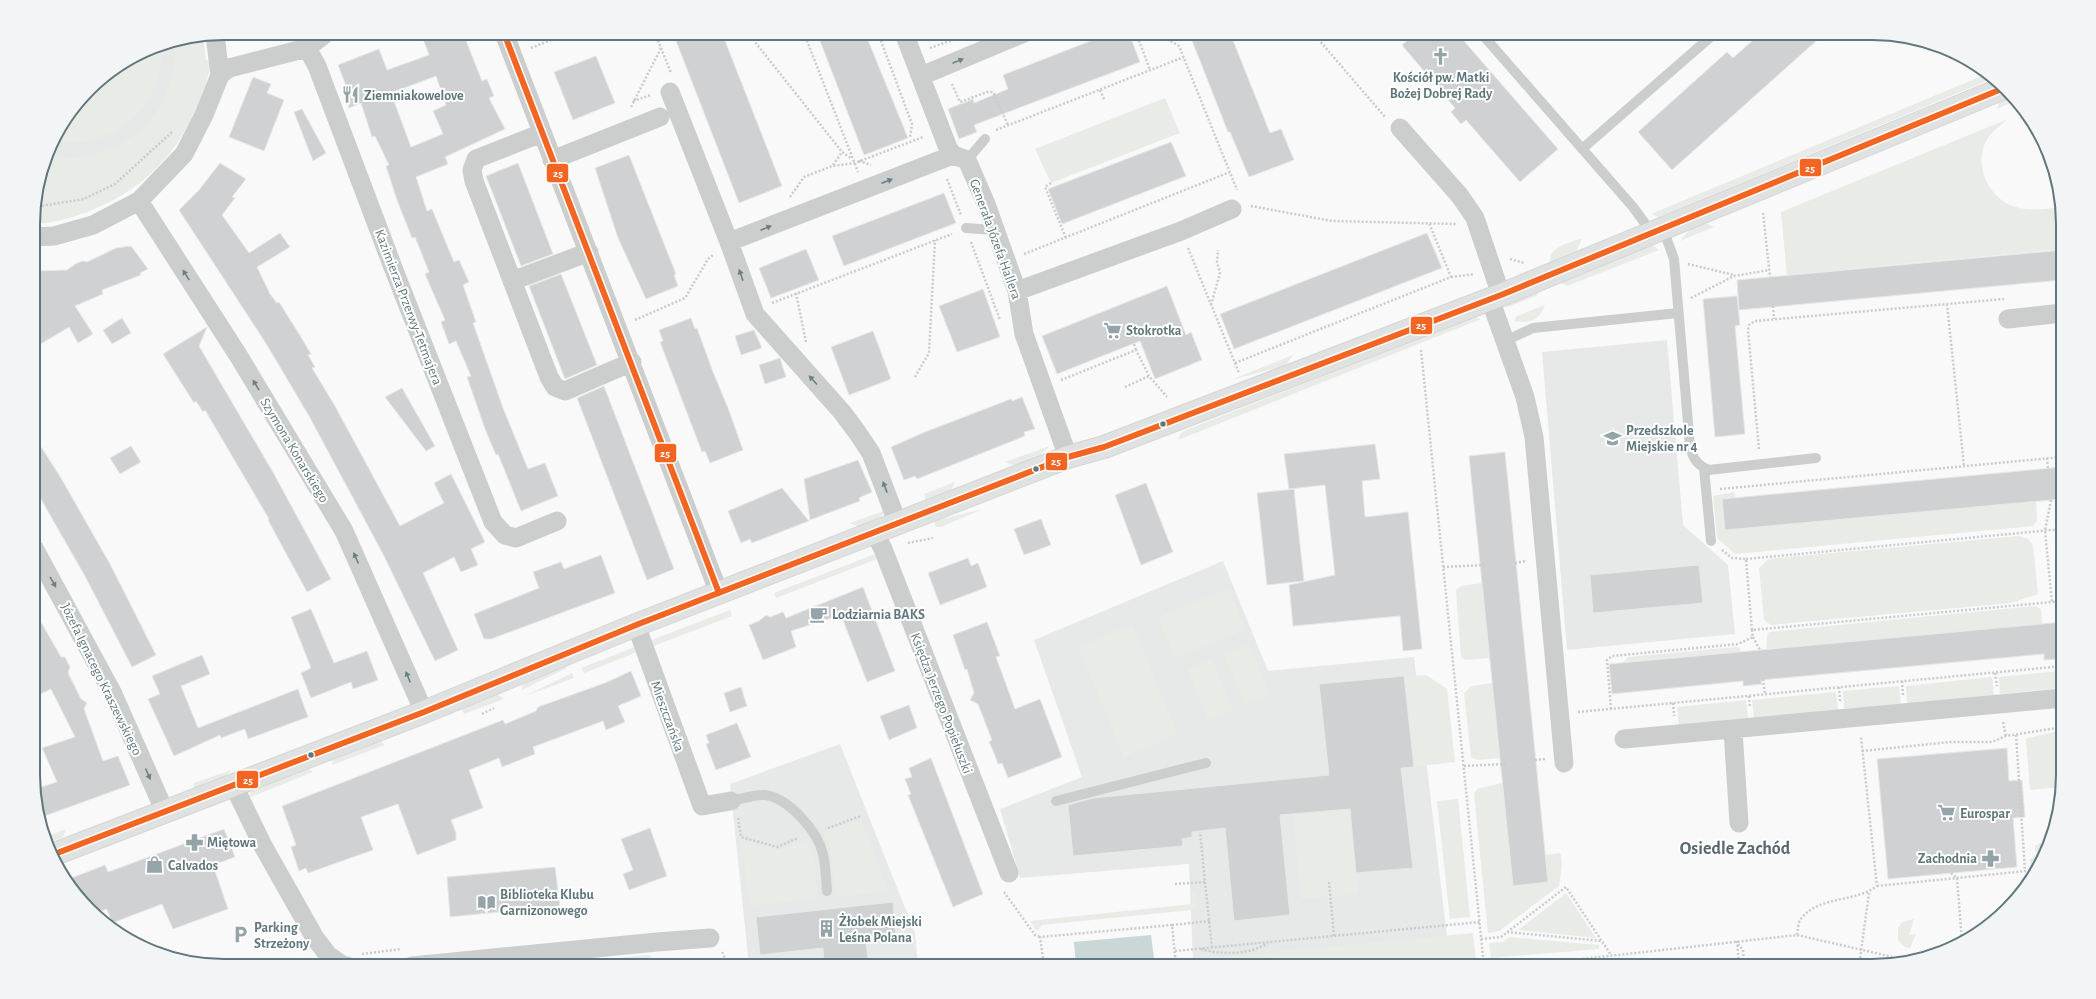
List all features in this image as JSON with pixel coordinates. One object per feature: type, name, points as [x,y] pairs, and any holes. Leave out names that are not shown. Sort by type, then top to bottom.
[{"type":"street","points":[[40,237],[54,236],[93,224],[139,201],[184,154],[204,115],[220,74],[216,40]]},
{"type":"street","points":[[220,74],[229,68],[307,48],[317,40]]},
{"type":"street","points":[[507,40],[552,160],[632,362],[719,593]]},
{"type":"street","name":"Generała Józefa Hallera","points":[[907,40],[922,76],[953,159],[995,230],[1018,292],[1024,334],[1068,457]]},
{"type":"street","points":[[922,76],[1008,40]]},
{"type":"street","name":"Kazimierza Przerwy-Tetmajera","points":[[307,48],[316,66],[493,522],[505,534],[516,538],[557,521]]},
{"type":"street","points":[[57,853],[424,712],[636,625],[1068,457],[1104,447],[1495,297],[1998,90]]},
{"type":"street","points":[[670,92],[730,242],[755,314],[842,412],[857,432],[871,453],[898,524]]},
{"type":"street","points":[[552,160],[660,117]]},
{"type":"street","points":[[1393,123],[1460,196],[1479,225],[1492,272],[1495,297],[1505,341],[1524,397],[1534,437],[1564,763]]},
{"type":"street","points":[[542,133],[476,159],[472,170],[474,181],[548,377],[556,387],[565,391],[632,362]]},
{"type":"street","points":[[730,242],[901,175],[953,159]]},
{"type":"street","name":"Szymona Konarskiego","points":[[139,201],[238,355],[344,531],[424,712]]},
{"type":"street","points":[[1018,292],[1181,231],[1238,202]]},
{"type":"street","points":[[512,281],[589,252]]},
{"type":"street","points":[[2008,319],[2056,314]]},
{"type":"street","name":"Księdza Jerzego Popiełuszki","points":[[875,533],[883,549],[1009,873]]},
{"type":"street","name":"Józefa Ignacego Kraszewskiego","points":[[40,558],[65,602],[113,694],[165,812]]},
{"type":"street","name":"Mieszczańska","points":[[636,625],[702,806],[734,801]]},
{"type":"street","points":[[1624,739],[2056,699]]},
{"type":"street","points":[[1733,730],[1739,823]]},
{"type":"street","points":[[234,786],[262,846],[314,938],[328,955],[334,959]]},
{"type":"street","points":[[408,957],[710,938]]},
{"type":"lane","points":[[1487,40],[1644,222],[1656,232],[1674,259],[1690,446],[1693,458],[1700,466],[1709,470],[1816,458]]},
{"type":"lane","points":[[1582,149],[1707,40]]},
{"type":"lane","points":[[953,159],[985,139]]},
{"type":"lane","points":[[966,228],[995,230]]},
{"type":"lane","points":[[1505,341],[1533,328],[1678,313]]},
{"type":"lane","points":[[1704,468],[1711,540]]},
{"type":"lane","points":[[1056,801],[1206,763]]},
{"type":"lane","points":[[734,801],[750,796],[765,795],[780,801],[796,812],[813,832],[823,853],[827,891]]},
{"type":"path","points":[[525,50],[550,40]]},
{"type":"path","points":[[754,40],[842,152],[854,161]]},
{"type":"path","points":[[807,40],[865,189]]},
{"type":"path","points":[[881,40],[912,124],[910,136]]},
{"type":"path","points":[[912,55],[951,40],[958,61],[952,72],[952,85],[960,102],[987,92],[994,92],[1008,125]]},
{"type":"path","points":[[1139,40],[1150,70]]},
{"type":"path","points":[[1319,40],[1393,123]]},
{"type":"path","points":[[1171,41],[1179,46],[1184,57],[1230,172],[1238,202],[1332,221],[1479,225]]},
{"type":"path","points":[[631,108],[632,101],[661,48]]},
{"type":"path","points":[[994,131],[1184,57]]},
{"type":"path","points":[[1100,90],[1105,102]]},
{"type":"path","points":[[41,206],[68,203],[84,199],[115,184],[175,128]]},
{"type":"path","points":[[859,161],[925,136]]},
{"type":"path","points":[[832,166],[842,152]]},
{"type":"path","points":[[953,159],[966,228],[1001,322]]},
{"type":"path","points":[[788,200],[804,177],[832,166],[854,161],[859,161],[901,175]]},
{"type":"path","points":[[1007,261],[1230,172]]},
{"type":"path","points":[[1051,184],[1045,187],[1066,238]]},
{"type":"path","points":[[1763,213],[1770,277]]},
{"type":"path","points":[[1429,223],[1451,277]]},
{"type":"path","points":[[753,310],[966,228]]},
{"type":"path","points":[[1181,231],[1239,373]]},
{"type":"path","points":[[915,377],[929,352],[935,240]]},
{"type":"path","points":[[629,323],[685,298],[708,259],[730,242]]},
{"type":"path","points":[[1211,305],[1220,273],[1217,262],[1218,250]]},
{"type":"path","points":[[1682,262],[1734,276]]},
{"type":"path","points":[[1686,301],[1734,276],[1769,270]]},
{"type":"path","points":[[1235,363],[1451,277],[1492,272]]},
{"type":"path","points":[[796,293],[807,345]]},
{"type":"path","points":[[1757,453],[1760,448],[1748,330],[1749,325],[1755,321],[2007,298]]},
{"type":"path","points":[[1947,304],[1964,466]]},
{"type":"path","points":[[1773,306],[1774,319]]},
{"type":"path","points":[[1134,344],[1149,376],[1167,397]]},
{"type":"path","points":[[1058,381],[1136,350]]},
{"type":"path","points":[[1421,350],[1483,959]]},
{"type":"path","points":[[1125,387],[1149,376]]},
{"type":"path","points":[[1706,491],[2056,457]]},
{"type":"path","points":[[2047,458],[2048,469]]},
{"type":"path","points":[[2051,500],[2045,531],[2052,602]]},
{"type":"path","points":[[1711,540],[1732,558],[1746,559],[2056,530]]},
{"type":"path","points":[[1746,559],[1753,637],[1760,650]]},
{"type":"path","points":[[1443,567],[1485,565]]},
{"type":"path","points":[[1752,630],[2056,602]]},
{"type":"path","points":[[1611,708],[1607,660],[1612,656],[1738,644],[1753,637]]},
{"type":"path","points":[[1594,710],[2056,667]]},
{"type":"path","points":[[1763,679],[1765,694]]},
{"type":"path","points":[[1859,718],[1877,886]]},
{"type":"path","points":[[1862,751],[1950,742],[1992,742],[2016,735],[2056,728]]},
{"type":"path","points":[[2016,735],[2025,871]]},
{"type":"path","points":[[1464,766],[1505,764]]},
{"type":"path","points":[[734,801],[741,837],[777,847],[813,832],[861,816]]},
{"type":"path","points":[[1200,832],[1212,948]]},
{"type":"path","points":[[1797,935],[1800,920],[1812,910],[1827,902],[1869,893],[1877,886],[2029,871]]},
{"type":"path","points":[[1951,873],[1957,878],[1961,935]]},
{"type":"path","points":[[1175,884],[1205,882]]},
{"type":"path","points":[[1329,882],[1334,936]]},
{"type":"path","points":[[1481,939],[1501,937],[1566,887],[1611,955]]},
{"type":"path","points":[[1003,891],[1035,935],[1040,937],[1210,921]]},
{"type":"path","points":[[1860,959],[1869,893]]},
{"type":"path","points":[[1175,951],[1480,922]]},
{"type":"path","points":[[1172,925],[1176,959]]},
{"type":"path","points":[[1507,932],[1602,942]]},
{"type":"path","points":[[1578,959],[1737,943],[1797,935],[1892,957]]},
{"type":"path","points":[[1040,937],[1043,959]]},
{"type":"path","points":[[1199,949],[1216,953],[1230,952],[1258,949],[1270,942]]},
{"type":"path","points":[[1737,943],[1738,959]]},
{"type":"path","points":[[1737,943],[1743,950],[1744,959]]},
{"type":"path","points":[[372,959],[408,957]]},
{"type":"shaded area","points":[[204,41],[206,60],[212,62],[203,92],[191,120],[176,144],[159,166],[139,184],[115,199],[88,212],[58,221],[40,224],[40,212],[46,176],[53,156],[65,158],[91,155],[110,149],[128,140],[154,115],[164,99],[170,82],[174,63],[174,47]]},
{"type":"shaded area","points":[[191,43],[183,104],[42,198],[46,176],[54,153],[71,122],[94,94],[122,71],[153,54],[176,46]]},
{"type":"shaded area","points":[[161,51],[160,67],[155,87],[144,105],[130,120],[114,132],[94,140],[74,143],[60,142],[78,112],[94,94],[122,71],[143,59]]},
{"type":"shaded area","points":[[1981,76],[1987,81],[1659,217],[1651,214]]},
{"type":"shaded area","points":[[1165,98],[1180,133],[1051,183],[1035,149]]},
{"type":"shaded area","points":[[2006,98],[2010,103],[1997,109],[2000,100]]},
{"type":"shaded area","points":[[2008,119],[1991,134],[1984,146],[1982,155],[1983,173],[1992,190],[1998,197],[2013,206],[2025,209],[2055,208],[2056,250],[1787,275],[1781,212]]},
{"type":"shaded area","points":[[1706,223],[1714,227],[1680,241],[1690,229]]},
{"type":"shaded area","points":[[1582,238],[1576,252],[1550,262],[1553,252],[1561,246]]},
{"type":"shaded area","points":[[1648,246],[1654,246],[1659,250],[1567,286],[1558,282]]},
{"type":"shaded area","points":[[1538,289],[1538,295],[1505,308],[1509,302]]},
{"type":"shaded area","points":[[1545,305],[1543,310],[1534,320],[1525,322],[1514,321],[1517,316]]},
{"type":"shaded area","points":[[1473,317],[1481,319],[1178,440],[1180,434],[1186,430]]},
{"type":"shaded area","name":"Przedszkole Miejskie nr 4","points":[[1667,340],[1683,525],[1728,565],[1735,634],[1567,650],[1542,352]]},
{"type":"shaded area","points":[[1293,355],[1285,366],[1231,380]]},
{"type":"shaded area","points":[[1050,446],[1038,457],[1015,466],[1005,462]]},
{"type":"shaded area","points":[[955,482],[950,492],[926,501],[924,494]]},
{"type":"shaded area","points":[[1734,492],[1735,498],[1722,499],[1725,529],[2036,501],[2037,520],[2033,526],[1735,554],[1717,538],[1713,496]]},
{"type":"shaded area","points":[[983,509],[941,527],[936,527],[934,521]]},
{"type":"shaded area","points":[[886,510],[874,521],[860,527],[850,523]]},
{"type":"shaded area","points":[[2019,536],[2028,539],[2033,545],[2038,594],[2011,603],[1771,625],[1764,620],[1759,568],[1768,559]]},
{"type":"shaded area","points":[[875,554],[877,559],[776,598],[774,593]]},
{"type":"shaded area","points":[[1223,561],[1268,671],[1414,657],[1447,937],[1223,959],[1193,959],[1189,864],[1020,878],[1000,809],[1082,777],[1034,640]]},
{"type":"shaded area","points":[[1482,583],[1490,658],[1465,660],[1461,657],[1456,590],[1461,586]]},
{"type":"shaded area","points":[[1229,588],[1246,629],[1175,659],[1158,617]]},
{"type":"shaded area","points":[[2035,606],[2041,609],[2042,624],[1766,649],[1767,636],[1769,632]]},
{"type":"shaded area","points":[[730,610],[732,616],[651,647],[649,641]]},
{"type":"shaded area","points":[[1132,624],[1178,734],[1124,757],[1078,647]]},
{"type":"shaded area","points":[[1249,644],[1270,694],[1245,705],[1224,654]]},
{"type":"shaded area","points":[[635,647],[637,652],[584,673],[581,668]]},
{"type":"shaded area","points":[[1736,647],[1740,648],[1740,652],[1624,662],[1628,657]]},
{"type":"shaded area","points":[[1212,659],[1233,710],[1208,720],[1187,669]]},
{"type":"shaded area","points":[[562,665],[567,668],[522,690],[523,683]]},
{"type":"shaded area","points":[[2056,671],[2056,689],[2000,694],[1999,677]]},
{"type":"shaded area","points":[[572,673],[574,678],[525,696]]},
{"type":"shaded area","points":[[1426,675],[1447,689],[1455,762],[1413,767],[1404,676]]},
{"type":"shaded area","points":[[1992,677],[1994,695],[1907,704],[1906,686]]},
{"type":"shaded area","points":[[1493,683],[1500,758],[1478,760],[1471,757],[1464,693],[1471,686]]},
{"type":"shaded area","points":[[1899,686],[1901,704],[1844,709],[1843,691]]},
{"type":"shaded area","points":[[1836,692],[1838,710],[1754,718],[1752,700]]},
{"type":"shaded area","points":[[498,695],[504,699],[464,714],[462,709]]},
{"type":"shaded area","points":[[1746,700],[1748,718],[1679,725],[1677,707]]},
{"type":"shaded area","points":[[2056,732],[2056,787],[2030,790],[2026,740],[2028,738]]},
{"type":"shaded area","points":[[380,741],[385,745],[332,765],[333,760]]},
{"type":"shaded area","points":[[840,744],[915,933],[917,959],[748,959],[730,784]]},
{"type":"shaded area","points":[[309,769],[313,772],[246,799],[252,790]]},
{"type":"shaded area","points":[[231,770],[227,776],[193,789],[194,783]]},
{"type":"shaded area","points":[[1502,783],[1505,807],[1510,807],[1508,834],[1513,886],[1547,882],[1545,855],[1559,853],[1561,855],[1562,866],[1559,886],[1499,931],[1488,933],[1474,794],[1477,789]]},
{"type":"shaded area","points":[[1458,799],[1470,917],[1450,919],[1437,801]]},
{"type":"shaded area","points":[[1350,809],[1358,894],[1301,899],[1293,814]]},
{"type":"shaded area","points":[[861,819],[888,891],[836,898],[830,846],[822,832]]},
{"type":"shaded area","points":[[66,829],[63,837],[52,841],[50,835]]},
{"type":"shaded area","points":[[741,840],[779,850],[806,840],[815,861],[818,899],[750,906]]},
{"type":"shaded area","points":[[2043,842],[2042,846],[2032,866],[2030,866],[2030,859],[2036,857],[2035,846]]},
{"type":"shaded area","points":[[1195,890],[1197,907],[1192,910],[1042,925],[1037,931],[1030,921],[1192,904],[1192,891]]},
{"type":"shaded area","points":[[1566,893],[1596,938],[1518,930]]},
{"type":"shaded area","points":[[1914,919],[1909,935],[1916,934],[1910,948],[1905,947],[1898,940],[1898,928],[1902,922]]},
{"type":"shaded area","points":[[1473,933],[1476,959],[1197,959]]},
{"type":"shaded area","points":[[1151,935],[1154,959],[1075,959],[1074,942]]},
{"type":"shaded area","points":[[1509,937],[1599,945],[1599,949],[1491,958],[1489,943],[1503,942]]},
{"type":"shaded area","points":[[648,955],[654,959],[607,959]]},
{"type":"building","points":[[424,40],[466,40],[482,81],[487,79],[494,96],[489,98],[505,129],[445,157],[448,164],[416,177],[427,211],[432,209],[454,262],[459,260],[469,282],[463,285],[476,322],[473,323],[503,408],[528,469],[545,463],[558,496],[521,511],[498,454],[496,455],[485,429],[467,377],[471,376],[456,341],[449,344],[441,322],[445,320],[425,274],[429,272],[415,237],[412,238],[397,200],[386,166],[389,165],[375,136],[372,137],[361,103],[349,108],[342,88],[346,86],[338,65],[379,49],[387,70],[429,55]],"holes":[[[436,76],[446,105],[433,111],[443,134],[411,147],[391,93]]]},
{"type":"building","points":[[676,40],[725,40],[782,186],[739,203]]},
{"type":"building","points":[[820,40],[868,40],[908,138],[864,155]]},
{"type":"building","points":[[1093,40],[1132,40],[1140,62],[974,125],[977,132],[959,139],[948,109],[973,99],[974,103],[1008,89],[1003,75]]},
{"type":"building","points":[[1192,40],[1233,40],[1270,133],[1281,129],[1294,160],[1249,177],[1230,132],[1228,132]]},
{"type":"building","points":[[1408,40],[1463,40],[1558,149],[1520,182],[1466,120],[1461,124],[1451,112],[1455,108],[1402,45]]},
{"type":"building","points":[[1753,40],[1817,40],[1672,170],[1638,132],[1727,52],[1733,58]]},
{"type":"building","points":[[596,56],[615,103],[573,120],[554,72]]},
{"type":"building","points":[[253,77],[271,84],[267,93],[284,100],[264,151],[229,137]]},
{"type":"building","points":[[302,109],[326,153],[313,161],[294,112]]},
{"type":"building","points":[[1171,142],[1186,176],[1062,224],[1048,189]]},
{"type":"building","points":[[629,155],[676,274],[674,275],[678,286],[646,299],[618,238],[595,168]]},
{"type":"building","points":[[220,163],[246,179],[232,197],[235,198],[222,215],[249,253],[280,233],[290,247],[257,267],[270,294],[277,303],[279,302],[311,354],[308,355],[315,367],[312,368],[335,406],[400,526],[444,503],[434,483],[451,474],[485,542],[471,549],[478,565],[461,572],[454,557],[423,573],[458,650],[435,661],[383,554],[309,416],[267,345],[179,210],[199,190]]},
{"type":"building","points":[[518,163],[553,254],[521,266],[486,176]]},
{"type":"building","points":[[944,193],[956,223],[844,266],[832,236]]},
{"type":"building","points":[[1427,233],[1442,268],[1234,349],[1220,314]]},
{"type":"building","points":[[131,246],[148,269],[140,273],[141,275],[102,290],[103,294],[75,306],[93,334],[78,343],[69,327],[40,344],[40,271],[67,270],[77,263],[83,261],[87,262],[116,248]]},
{"type":"building","points":[[806,249],[819,280],[771,298],[759,268]]},
{"type":"building","points":[[2056,251],[2056,281],[1739,310],[1737,280]]},
{"type":"building","points":[[561,274],[597,365],[565,379],[529,286]]},
{"type":"building","name":"Stokrotka","points":[[1167,286],[1186,335],[1191,332],[1202,360],[1155,379],[1140,341],[1057,374],[1042,336]]},
{"type":"building","points":[[983,289],[1000,337],[957,352],[939,306]]},
{"type":"building","points":[[1737,296],[1740,325],[1735,326],[1745,434],[1715,437],[1703,299]]},
{"type":"building","points":[[122,318],[131,333],[112,344],[103,330]]},
{"type":"building","points":[[691,318],[695,329],[697,328],[743,450],[710,463],[705,451],[702,452],[660,342],[663,341],[659,330]]},
{"type":"building","points":[[207,327],[199,346],[274,474],[331,579],[307,592],[268,520],[269,519],[205,410],[203,412],[196,401],[194,403],[163,354]]},
{"type":"building","points":[[754,330],[762,348],[741,355],[735,336]]},
{"type":"building","points":[[873,331],[891,379],[849,395],[831,347]]},
{"type":"building","points":[[780,358],[786,377],[765,384],[759,365]]},
{"type":"building","points":[[604,386],[674,569],[647,580],[577,398]]},
{"type":"building","points":[[402,388],[435,446],[426,451],[385,397]]},
{"type":"building","points":[[1022,397],[1035,429],[1024,432],[1025,436],[917,479],[915,476],[904,480],[891,447],[925,432],[1011,399],[1012,401]]},
{"type":"building","points":[[1375,444],[1380,479],[1362,481],[1365,517],[1408,512],[1422,649],[1403,651],[1400,616],[1293,626],[1289,585],[1335,575],[1325,485],[1289,489],[1284,454]]},
{"type":"building","points":[[40,445],[61,478],[110,564],[156,655],[132,667],[86,578],[40,498]]},
{"type":"building","points":[[131,446],[141,462],[120,474],[110,458]]},
{"type":"building","points":[[1505,452],[1548,882],[1513,886],[1469,456]]},
{"type":"building","points":[[858,460],[872,492],[859,498],[860,501],[810,520],[804,479]]},
{"type":"building","points":[[2056,468],[2056,500],[1725,530],[1722,499]]},
{"type":"building","points":[[1146,483],[1173,552],[1141,565],[1115,495]]},
{"type":"building","points":[[782,488],[809,521],[752,543],[750,539],[741,543],[728,511]]},
{"type":"building","points":[[1294,489],[1304,581],[1267,585],[1257,493]]},
{"type":"building","points":[[1041,519],[1051,545],[1024,555],[1014,529]]},
{"type":"building","points":[[601,555],[615,593],[491,639],[484,639],[474,614],[539,588],[533,572],[561,562],[564,569]]},
{"type":"building","points":[[968,558],[971,566],[978,563],[987,587],[940,605],[928,573]]},
{"type":"building","points":[[1699,565],[1703,603],[1593,613],[1590,575]]},
{"type":"building","points":[[863,587],[895,671],[867,682],[841,615],[791,631],[796,647],[763,660],[749,625],[759,621],[766,615],[770,617],[783,612],[786,618]]},
{"type":"building","points":[[311,609],[334,663],[367,651],[378,680],[353,689],[351,682],[311,698],[301,673],[311,668],[291,617]]},
{"type":"building","points":[[40,620],[61,657],[65,657],[70,667],[68,673],[81,699],[87,703],[84,709],[103,761],[118,756],[130,785],[45,816],[40,787],[57,782],[42,748],[75,737],[51,689],[40,694]]},
{"type":"building","points":[[987,622],[1000,656],[996,657],[1015,709],[1040,699],[1062,757],[1008,778],[1002,763],[998,764],[989,742],[992,740],[978,704],[970,700],[974,693],[967,669],[965,670],[953,635]]},
{"type":"building","points":[[2056,623],[2056,659],[2044,660],[2044,654],[1761,680],[1762,684],[1743,686],[1743,681],[1612,694],[1609,664]]},
{"type":"building","points":[[202,655],[210,674],[181,686],[198,728],[298,689],[308,717],[248,739],[245,729],[221,738],[220,735],[174,756],[148,699],[160,694],[152,676]]},
{"type":"building","points":[[631,671],[641,696],[618,706],[625,722],[606,730],[603,721],[533,747],[535,754],[502,767],[499,758],[469,770],[483,808],[451,820],[456,833],[456,840],[417,855],[398,804],[361,817],[373,850],[308,873],[306,868],[299,871],[291,847],[296,845],[282,806],[503,720],[505,724],[536,711],[538,707],[605,683]]},
{"type":"building","points":[[1404,676],[1414,767],[1401,768],[1413,868],[1356,873],[1350,809],[1280,815],[1290,915],[1234,921],[1225,828],[1192,832],[1192,837],[1182,839],[1183,846],[1073,856],[1068,805],[1093,798],[1329,775],[1319,684]]},
{"type":"building","points":[[741,687],[747,706],[730,712],[724,693]]},
{"type":"building","points":[[909,705],[917,728],[889,740],[880,716]]},
{"type":"building","points":[[737,723],[751,757],[716,770],[706,744],[709,743],[706,735]]},
{"type":"building","name":"Eurospar","points":[[2007,748],[2009,781],[2022,780],[2025,817],[2013,818],[2017,867],[1888,879],[1877,759]]},
{"type":"building","points":[[931,758],[983,894],[953,907],[908,795],[911,794],[905,779],[912,777],[909,768]]},
{"type":"building","points":[[650,828],[667,876],[629,890],[623,874],[633,870],[621,839]]},
{"type":"building","points":[[224,829],[235,857],[213,865],[228,909],[173,929],[162,904],[114,922],[111,920],[107,909],[101,911],[78,887],[72,878],[105,865],[108,872]]},
{"type":"building","points":[[555,867],[560,906],[450,917],[447,877]]},
{"type":"building","name":"Żłobek Miejski Leśna Polana","points":[[893,902],[896,940],[866,944],[868,959],[824,959],[823,948],[760,955],[756,917]]},
{"type":"transit line","name":"25","points":[[507,40],[719,593]]},
{"type":"transit line","name":"25","points":[[57,853],[424,712],[636,625],[1068,457],[1104,447],[1501,295],[1998,90]]},
{"type":"place","name":"Kościół pw. Matki Bożej Dobrej Rady","points":[[1441,57]]},
{"type":"place","name":"Ziemniakowelove","points":[[351,95]]},
{"type":"place","name":"Stokrotka","points":[[1113,330]]},
{"type":"place","name":"Przedszkole Miejskie nr 4","points":[[1613,438]]},
{"type":"place","name":"Lodziarnia BAKS","points":[[819,614]]},
{"type":"place","name":"Eurospar","points":[[1947,813]]},
{"type":"place","name":"Miętowa","points":[[194,842]]},
{"type":"place","name":"Zachodnia","points":[[1990,858]]},
{"type":"place","name":"Calvados","points":[[155,865]]},
{"type":"place","name":"Biblioteka Klubu Garnizonowego","points":[[487,902]]},
{"type":"place","name":"Żłobek Miejski Leśna Polana","points":[[826,929]]},
{"type":"place","name":"Parking Strzeżony","points":[[241,935]]},
{"type":"district","name":"Osiedle Zachód","points":[[1735,848]]}]
